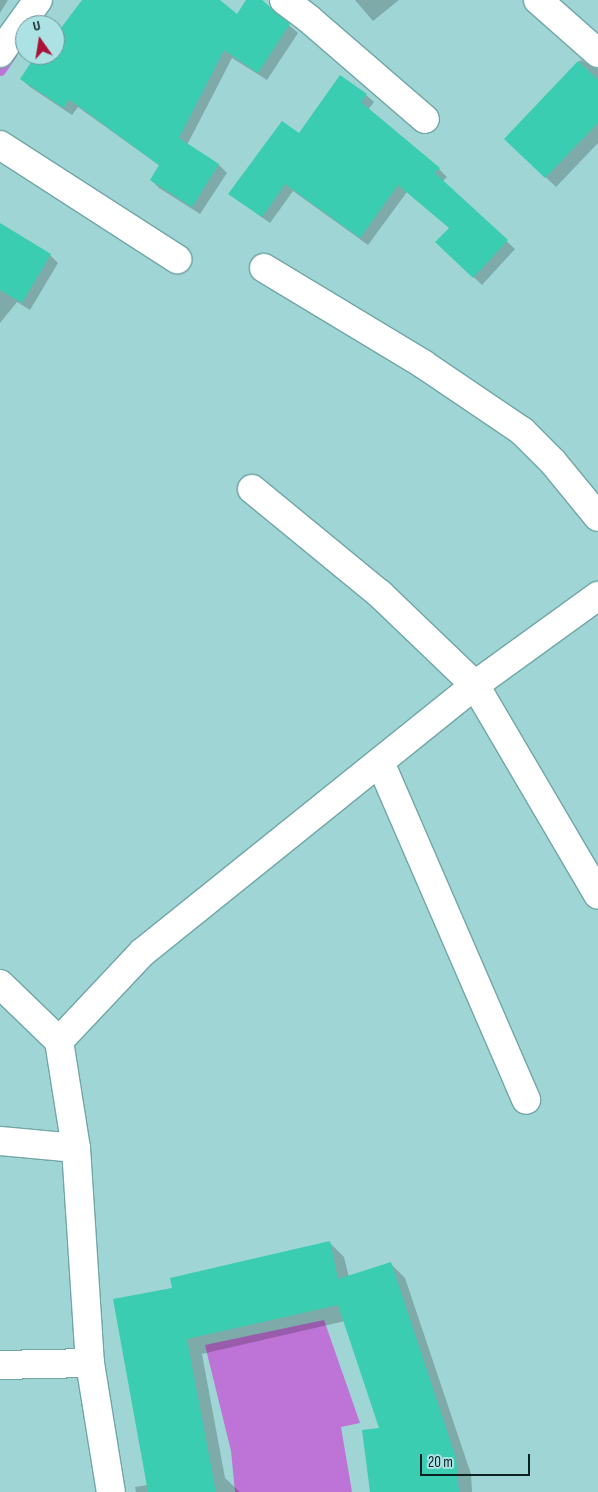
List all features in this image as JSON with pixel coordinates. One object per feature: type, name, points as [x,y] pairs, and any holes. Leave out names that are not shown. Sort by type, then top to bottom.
[{"type":"street","points":[[0,53],[38,0]]},
{"type":"street","points":[[284,0],[310,19],[425,119]]},
{"type":"street","points":[[538,0],[598,53]]},
{"type":"street","points":[[0,145],[176,259]]},
{"type":"street","points":[[264,268],[423,364],[522,431],[553,462],[588,502],[598,517]]},
{"type":"street","points":[[252,489],[380,594],[475,685],[598,895]]},
{"type":"street","points":[[59,1040],[143,952],[475,685],[598,596]]},
{"type":"street","points":[[380,762],[526,1100]]},
{"type":"street","points":[[0,984],[59,1040],[76,1148],[90,1363],[111,1492]]},
{"type":"street","points":[[0,1141],[76,1148]]},
{"type":"street","points":[[0,1365],[90,1363]]},
{"type":"shaded area","points":[[324,1320],[360,1423],[341,1427],[352,1492],[235,1492],[231,1451],[205,1345]]},
{"type":"building","points":[[82,0],[220,0],[237,14],[246,0],[262,0],[290,24],[258,73],[224,50],[179,138],[219,164],[192,207],[150,180],[159,165],[69,99],[64,108],[20,79],[29,65],[65,65],[65,23]]},
{"type":"building","points":[[578,61],[598,80],[598,123],[545,178],[504,139]]},
{"type":"building","points":[[340,75],[367,94],[361,102],[440,168],[435,173],[508,240],[473,278],[435,242],[449,228],[398,185],[360,238],[285,184],[262,217],[228,194],[282,121],[299,133]]},
{"type":"building","points":[[0,223],[51,254],[22,303],[0,290]]},
{"type":"building","points":[[330,1241],[338,1279],[391,1262],[456,1458],[459,1492],[370,1492],[362,1430],[379,1428],[338,1305],[187,1339],[216,1492],[148,1492],[113,1299],[172,1288],[170,1278]]},
{"type":"waterway","points":[[0,70],[11,54]]}]
